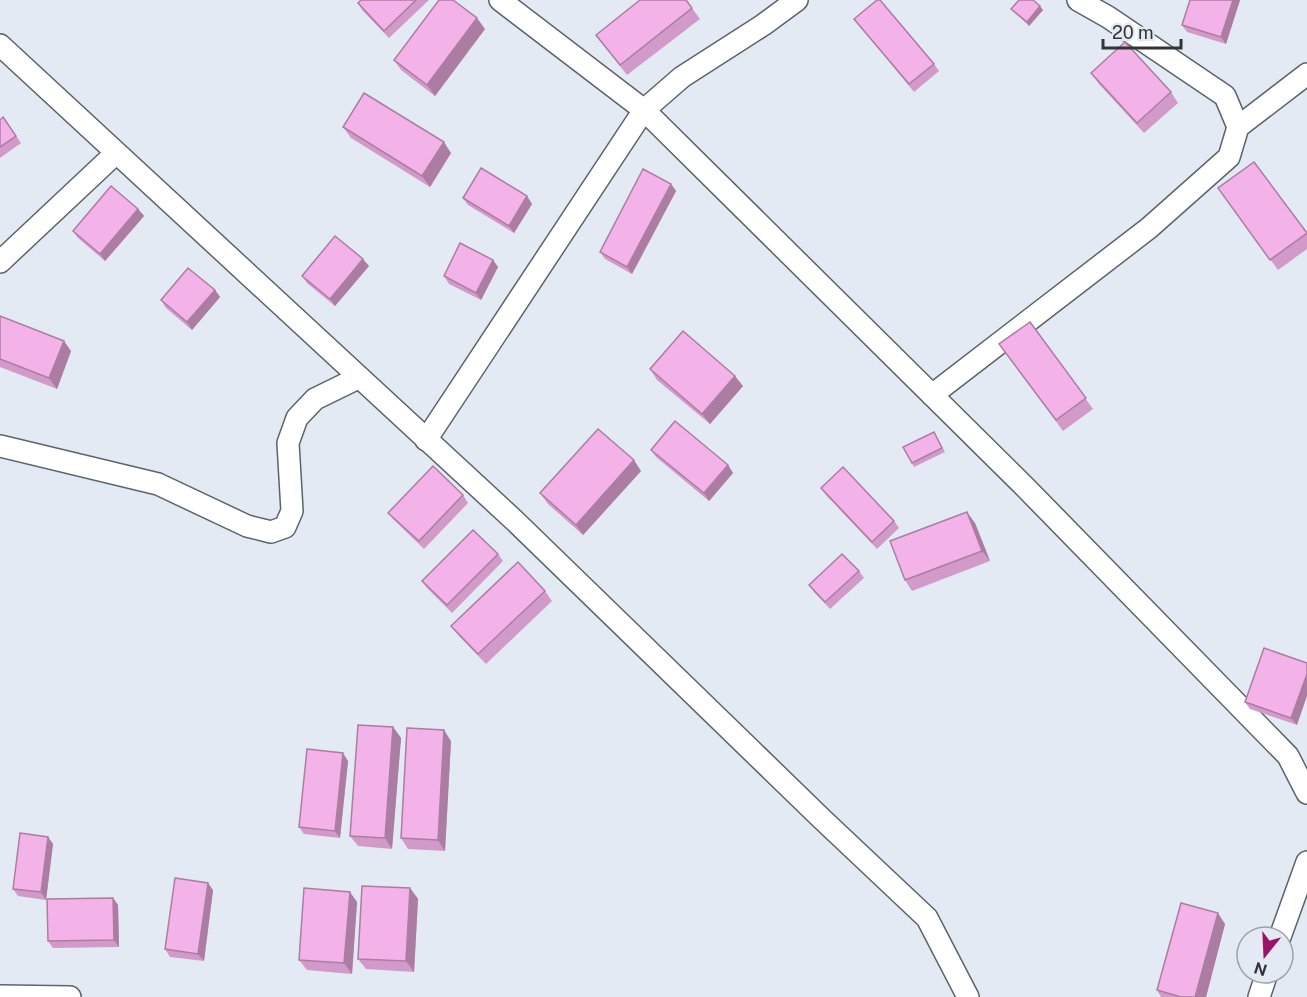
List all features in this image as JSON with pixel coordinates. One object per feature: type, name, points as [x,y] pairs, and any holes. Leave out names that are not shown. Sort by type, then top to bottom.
[{"type":"street","points":[[500,0],[644,110],[1035,497],[1288,756],[1307,793]]},
{"type":"street","points":[[426,440],[644,110],[682,76],[763,25],[797,0]]},
{"type":"street","points":[[1078,0],[1108,17],[1225,96],[1238,128]]},
{"type":"street","points":[[0,45],[515,521],[814,812],[927,918],[968,997]]},
{"type":"street","points":[[932,395],[1149,228],[1229,158],[1238,128],[1307,74]]},
{"type":"street","points":[[0,262],[116,153]]},
{"type":"street","points":[[0,446],[158,484],[247,526],[272,532],[285,527],[292,511],[288,443],[297,418],[315,399],[358,378]]},
{"type":"street","points":[[1288,756],[1307,764]]},
{"type":"street","points":[[1284,925],[1307,862]]},
{"type":"street","points":[[0,996],[70,997]]},
{"type":"building","points":[[361,0],[416,0],[384,31],[358,3]]},
{"type":"building","points":[[439,0],[453,0],[477,18],[427,85],[394,60]]},
{"type":"building","points":[[640,0],[686,0],[692,8],[620,65],[596,35]]},
{"type":"building","points":[[880,0],[934,64],[909,84],[854,19]]},
{"type":"building","points":[[1019,0],[1033,0],[1040,6],[1027,22],[1011,9]]},
{"type":"building","points":[[1190,0],[1233,0],[1221,37],[1182,25]]},
{"type":"building","points":[[1125,42],[1171,92],[1137,123],[1091,73]]},
{"type":"building","points":[[364,93],[444,142],[422,176],[343,127]]},
{"type":"building","points":[[3,117],[16,136],[0,147],[0,120]]},
{"type":"building","points":[[1254,162],[1307,233],[1270,260],[1218,188]]},
{"type":"building","points":[[481,168],[527,196],[509,226],[463,198]]},
{"type":"building","points":[[643,169],[671,184],[627,267],[600,252]]},
{"type":"building","points":[[111,186],[138,209],[100,254],[73,231]]},
{"type":"building","points":[[335,236],[363,259],[330,299],[302,276]]},
{"type":"building","points":[[460,243],[493,260],[476,293],[444,276]]},
{"type":"building","points":[[188,268],[215,290],[187,322],[161,300]]},
{"type":"building","points":[[0,316],[64,341],[49,378],[0,359]]},
{"type":"building","points":[[1030,322],[1086,398],[1056,420],[999,344]]},
{"type":"building","points":[[683,331],[735,376],[702,414],[650,369]]},
{"type":"building","points":[[675,421],[728,465],[704,493],[651,450]]},
{"type":"building","points":[[598,429],[634,460],[576,525],[540,493]]},
{"type":"building","points":[[934,432],[942,448],[912,463],[903,447]]},
{"type":"building","points":[[433,466],[463,495],[419,541],[388,513]]},
{"type":"building","points":[[843,467],[894,521],[872,542],[821,488]]},
{"type":"building","points":[[967,512],[982,551],[905,580],[890,541]]},
{"type":"building","points":[[473,530],[498,554],[447,605],[422,581]]},
{"type":"building","points":[[842,554],[859,571],[825,602],[809,585]]},
{"type":"building","points":[[518,562],[545,591],[478,654],[451,626]]},
{"type":"building","points":[[1264,648],[1307,663],[1307,674],[1291,718],[1245,702]]},
{"type":"building","points":[[358,725],[393,727],[385,838],[350,836]]},
{"type":"building","points":[[407,728],[444,730],[438,840],[401,838]]},
{"type":"building","points":[[307,749],[343,753],[335,831],[299,827]]},
{"type":"building","points":[[20,833],[48,837],[41,892],[13,889]]},
{"type":"building","points":[[175,878],[208,883],[198,954],[165,949]]},
{"type":"building","points":[[362,886],[410,888],[406,961],[358,959]]},
{"type":"building","points":[[304,888],[350,892],[344,963],[299,960]]},
{"type":"building","points":[[113,898],[114,940],[48,941],[47,899]]},
{"type":"building","points":[[1181,903],[1218,913],[1195,997],[1181,997],[1157,990]]}]
